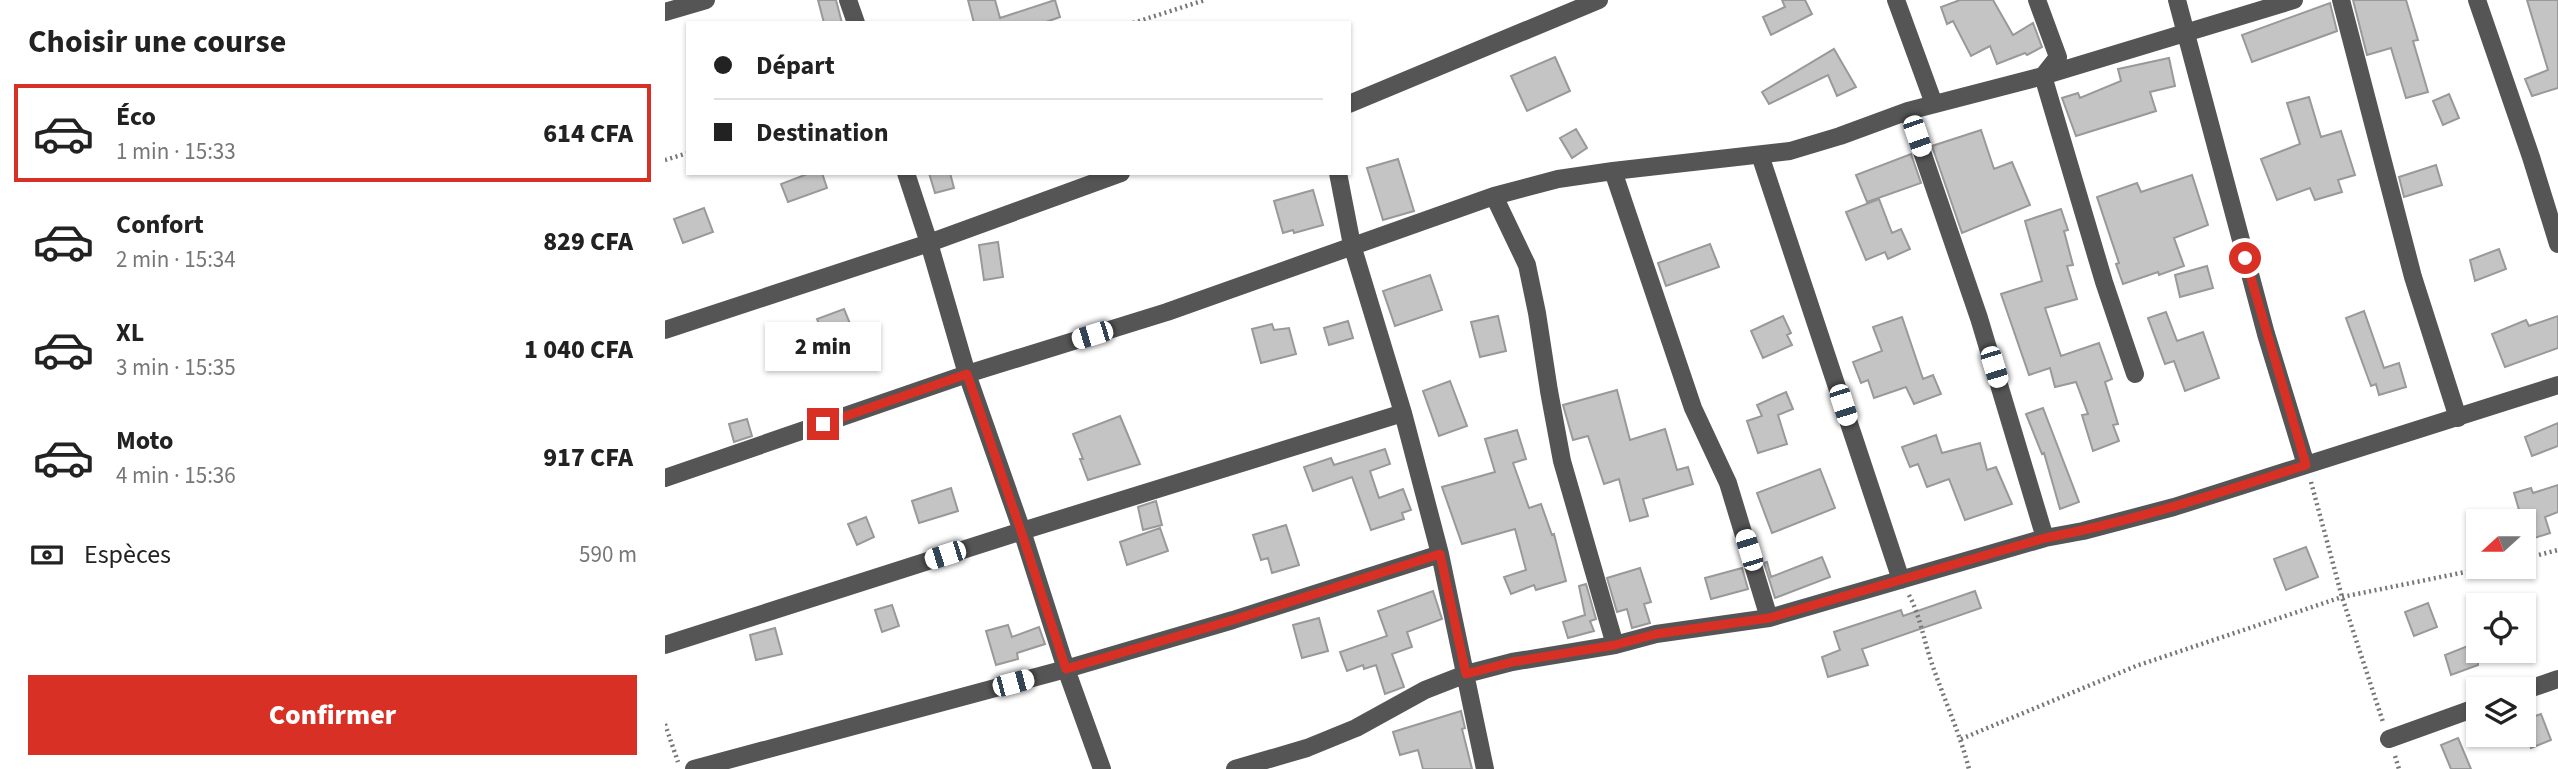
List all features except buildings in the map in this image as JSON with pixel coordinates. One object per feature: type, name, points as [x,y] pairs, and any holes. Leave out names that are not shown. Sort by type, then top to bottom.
[{"type":"street","points":[[665,12],[706,0]]},
{"type":"street","points":[[848,0],[855,21]]},
{"type":"street","points":[[1351,103],[1599,0]]},
{"type":"street","points":[[1896,0],[1934,104]]},
{"type":"street","points":[[2037,0],[2058,57],[2043,76]]},
{"type":"street","points":[[2177,0],[2266,334],[2306,465]]},
{"type":"street","points":[[665,478],[967,374],[1167,312],[1494,196],[1558,179],[1790,150],[1840,136],[1908,110],[2043,76],[2294,0]]},
{"type":"street","points":[[2341,0],[2413,277],[2458,418]]},
{"type":"street","points":[[2477,0],[2558,244]]},
{"type":"street","points":[[2043,76],[2104,282],[2135,374]]},
{"type":"street","points":[[1908,110],[1979,318],[2045,538]]},
{"type":"street","points":[[1760,155],[1901,580]]},
{"type":"street","points":[[1613,171],[1693,408],[1728,483],[1769,618]]},
{"type":"street","points":[[907,175],[967,374],[1066,669],[1103,769]]},
{"type":"street","points":[[665,330],[929,243],[1116,175]]},
{"type":"street","points":[[1338,175],[1352,245],[1403,413],[1440,554],[1485,769]]},
{"type":"street","points":[[1494,196],[1527,265],[1562,461],[1615,645]]},
{"type":"street","points":[[1235,769],[1307,748],[1344,733],[1425,690],[1466,674],[1512,662],[1615,645],[1656,634],[1769,618],[2045,538],[2174,507],[2558,385]]},
{"type":"street","points":[[665,645],[1403,413]]},
{"type":"street","points":[[694,769],[1066,669],[1233,620],[1440,554]]},
{"type":"street","points":[[2536,687],[2558,679]]},
{"type":"street","points":[[2389,739],[2466,711]]},
{"type":"path","points":[[1139,21],[1205,0]]},
{"type":"path","points":[[665,160],[686,154]]},
{"type":"path","points":[[2306,465],[2342,597],[2399,769]]},
{"type":"path","points":[[2536,556],[2558,550]]},
{"type":"path","points":[[1961,739],[2136,666],[2342,597],[2466,572]]},
{"type":"path","points":[[1901,580],[1918,612],[1932,665],[1961,739],[1969,769]]},
{"type":"path","points":[[665,724],[681,769]]},
{"type":"route","points":[[823,424],[967,374],[1066,669],[1233,620],[1440,554],[1466,674],[1512,662],[1615,645],[1656,634],[1769,618],[2045,538],[2174,507],[2306,465],[2245,258]]}]
